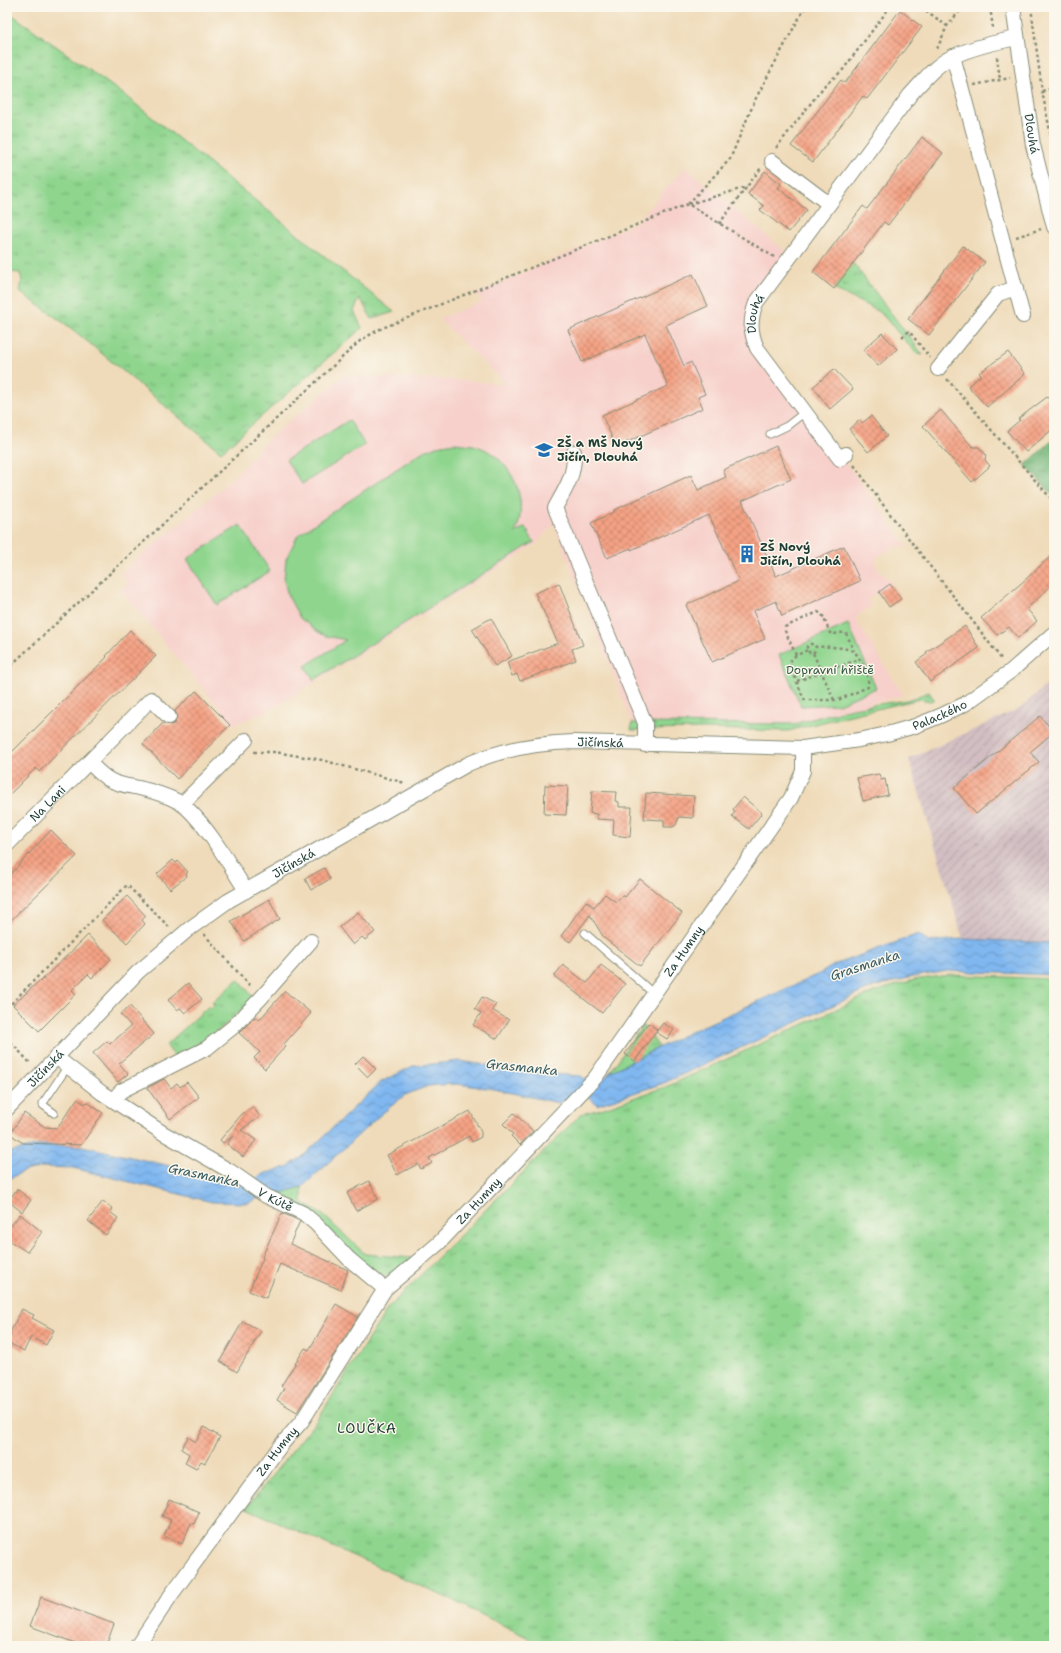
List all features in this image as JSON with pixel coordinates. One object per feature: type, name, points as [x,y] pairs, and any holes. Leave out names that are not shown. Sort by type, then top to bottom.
[{"type":"street","name":"Dlouhá","points":[[1013,7],[1033,145],[1050,227]]},
{"type":"street","name":"Dlouhá","points":[[846,454],[840,459],[757,348],[752,332],[752,313],[756,302],[910,95],[929,73],[953,56],[992,43],[1017,38]]},
{"type":"street","points":[[953,56],[1023,316]]},
{"type":"street","points":[[770,159],[829,204]]},
{"type":"street","points":[[938,369],[998,294],[1016,288]]},
{"type":"street","points":[[574,452],[574,463],[571,479],[555,508],[645,723],[645,745]]},
{"type":"street","name":"Palackého","points":[[803,748],[859,740],[887,734],[915,726],[940,716],[965,704],[988,688],[1054,634]]},
{"type":"street","name":"Na Lani","points":[[7,845],[151,700],[169,718]]},
{"type":"street","points":[[182,804],[246,740]]},
{"type":"street","name":"Jičínská","points":[[7,1109],[138,972],[195,925],[228,901],[468,764],[493,754],[519,747],[546,743],[574,742],[803,748]]},
{"type":"street","name":"Za Humny","points":[[137,1646],[175,1589],[281,1446],[302,1421],[385,1289],[439,1243],[595,1078],[791,798],[803,771],[803,748]]},
{"type":"street","points":[[89,762],[109,780],[124,786],[160,794],[182,804],[208,832],[246,891]]},
{"type":"street","points":[[113,1100],[121,1092],[207,1048],[233,1027],[261,998],[311,941]]},
{"type":"street","name":"V Kútě","points":[[56,1057],[113,1100],[163,1133],[230,1171],[266,1196],[302,1213],[316,1224],[349,1259],[385,1289]]},
{"type":"lane","points":[[770,434],[787,426],[805,412]]},
{"type":"lane","points":[[585,933],[654,994]]},
{"type":"lane","points":[[54,1113],[43,1105],[43,1103],[68,1066]]},
{"type":"path","points":[[688,204],[730,159],[756,98],[805,7]]},
{"type":"path","points":[[719,224],[825,85],[842,71],[890,7]]},
{"type":"path","points":[[920,7],[947,26]]},
{"type":"path","points":[[937,51],[947,26],[963,7]]},
{"type":"path","points":[[1031,7],[1042,91],[1054,150]]},
{"type":"path","points":[[961,87],[1040,72]]},
{"type":"path","points":[[1042,91],[1054,88]]},
{"type":"path","points":[[7,669],[361,340],[380,329],[688,204],[748,187]]},
{"type":"path","points":[[688,204],[785,264]]},
{"type":"path","points":[[1010,238],[1050,227]]},
{"type":"path","points":[[902,337],[909,331],[938,369],[1054,502]]},
{"type":"path","points":[[846,454],[891,517],[964,608],[1004,662]]},
{"type":"path","points":[[796,655],[785,631],[785,627],[818,612],[822,614],[830,633],[846,633],[854,652]]},
{"type":"path","points":[[810,644],[814,644],[816,647],[823,646],[850,649],[854,652],[860,659],[869,681],[868,687],[846,697],[834,700],[805,700],[790,665],[790,660],[796,655],[807,650],[807,646],[810,644]]},
{"type":"path","points":[[813,653],[816,650],[816,647]]},
{"type":"path","points":[[807,650],[810,653],[813,653],[834,700]]},
{"type":"path","points":[[797,681],[860,659]]},
{"type":"path","points":[[232,754],[235,756],[259,751],[275,752],[316,759],[405,782],[406,785],[412,782]]},
{"type":"path","points":[[7,1008],[127,885],[170,928]]},
{"type":"path","points":[[165,933],[175,924]]},
{"type":"path","points":[[195,925],[261,998]]},
{"type":"path","points":[[7,1038],[31,1064]]},
{"type":"path","points":[[26,1069],[37,1059]]},
{"type":"shaded area","name":"ZŠ a MŠ Nový Jičín, Dlouhá","points":[[685,167],[787,253],[747,327],[908,548],[897,546],[878,556],[875,561],[876,567],[892,583],[868,599],[871,606],[855,618],[903,695],[794,724],[632,723],[554,524],[536,544],[378,643],[265,713],[233,724],[120,590],[128,584],[120,574],[233,478],[265,442],[343,376],[459,380],[506,384],[439,319],[483,301],[476,294],[636,223]]},
{"type":"shaded area","points":[[1054,678],[1054,943],[963,939],[909,759],[1021,708]]},
{"type":"green space","points":[[7,11],[123,94],[394,312],[372,319],[360,298],[354,311],[362,328],[221,452],[71,328],[20,292],[22,281],[20,273],[7,273]]},
{"type":"green space","points":[[853,263],[923,355],[917,354],[880,312],[834,289]]},
{"type":"green space","points":[[349,420],[365,445],[302,484],[286,460]]},
{"type":"green space","points":[[1054,439],[1054,496],[1025,465]]},
{"type":"green space","points":[[454,443],[473,445],[484,449],[502,462],[509,471],[519,492],[520,517],[515,533],[525,527],[534,542],[314,680],[305,666],[346,640],[326,636],[318,632],[300,618],[288,596],[284,580],[286,559],[298,535],[422,452],[437,446]]},
{"type":"green space","points":[[240,525],[270,571],[217,605],[187,559]]},
{"type":"green space","name":"Dopravní hřiště","points":[[848,624],[876,688],[839,704],[801,706],[779,655]]},
{"type":"green space","points":[[929,692],[934,699],[931,701],[920,699],[788,731],[708,729],[631,730],[632,723],[794,724],[852,708],[907,700]]},
{"type":"green space","points":[[950,975],[1054,979],[1054,1646],[545,1646],[452,1600],[246,1508],[317,1420],[388,1308],[581,1114],[601,1109],[668,1086],[874,992],[914,980]]},
{"type":"green space","points":[[238,979],[254,998],[229,1022],[204,1042],[175,1057],[166,1045],[209,1006],[211,1008],[215,1005],[212,1003]]},
{"type":"green space","points":[[643,1025],[659,1047],[610,1072]]},
{"type":"green space","points":[[302,1187],[302,1202],[323,1215],[365,1254],[412,1258],[397,1273],[389,1276],[385,1276],[364,1264],[348,1253],[277,1193]]},
{"type":"water","name":"Grasmanka","points":[[919,934],[928,942],[963,939],[1054,943],[1054,975],[947,971],[912,977],[871,988],[664,1083],[597,1105],[589,1097],[569,1097],[559,1103],[494,1089],[457,1084],[428,1086],[405,1095],[379,1116],[302,1187],[256,1199],[248,1203],[212,1202],[73,1168],[43,1167],[24,1171],[7,1180],[7,1154],[40,1145],[82,1146],[197,1172],[235,1185],[256,1179],[263,1174],[287,1167],[301,1158],[381,1082],[413,1066],[459,1061],[540,1073],[581,1076],[585,1079],[605,1078],[610,1072],[690,1032],[821,973],[836,964]]},
{"type":"building","points":[[900,10],[922,27],[867,99],[863,96],[813,162],[791,146],[841,80],[845,83]]},
{"type":"building","points":[[922,137],[943,153],[888,225],[884,222],[834,289],[813,272],[863,206],[867,209]]},
{"type":"building","points":[[765,171],[781,184],[778,188],[807,210],[789,232],[760,210],[764,206],[748,194]]},
{"type":"building","points":[[963,246],[985,262],[929,335],[908,319]]},
{"type":"building","name":"ZŠ a MŠ Nový Jičín, Dlouhá","points":[[693,274],[708,306],[666,325],[684,366],[691,362],[705,394],[698,397],[703,408],[616,447],[602,415],[668,386],[645,334],[582,362],[568,330]]},
{"type":"building","points":[[882,333],[897,349],[878,366],[863,350]]},
{"type":"building","points":[[1008,352],[1025,374],[987,407],[968,386],[981,375],[979,373]]},
{"type":"building","points":[[834,369],[853,389],[830,409],[813,387]]},
{"type":"building","points":[[1047,397],[1054,405],[1054,428],[1026,452],[1007,431],[1020,420],[1018,419]]},
{"type":"building","points":[[941,410],[973,447],[979,447],[986,455],[985,460],[990,466],[972,482],[923,426]]},
{"type":"building","points":[[871,416],[887,436],[868,452],[849,429],[860,420],[862,423]]},
{"type":"building","name":"ZŠ Nový Jičín, Dlouhá","points":[[776,446],[791,479],[742,501],[776,576],[844,546],[860,581],[782,616],[776,601],[753,611],[765,639],[712,662],[686,605],[739,581],[709,515],[631,550],[631,548],[607,558],[591,523],[614,512],[614,510],[691,475],[698,490],[726,477],[723,470]]},
{"type":"building","points":[[1054,553],[1054,583],[1027,609],[1037,621],[1018,638],[1009,627],[997,635],[981,618]]},
{"type":"building","points":[[559,583],[583,645],[572,649],[576,660],[520,681],[517,674],[512,676],[507,662],[558,643],[535,593]]},
{"type":"building","points":[[890,584],[901,599],[889,607],[879,592]]},
{"type":"building","points":[[491,618],[512,656],[495,666],[472,629]]},
{"type":"building","points":[[965,626],[979,648],[930,682],[916,662],[927,654],[926,652]]},
{"type":"building","points":[[130,630],[156,656],[39,772],[36,768],[7,797],[7,757],[107,657],[106,656]]},
{"type":"building","points":[[196,691],[230,725],[177,779],[143,744],[163,723],[171,725],[175,723],[177,715],[175,711]]},
{"type":"building","points":[[1040,716],[1054,732],[1030,752],[1039,762],[976,814],[954,788]]},
{"type":"building","points":[[879,774],[881,780],[885,779],[888,795],[863,801],[857,778]]},
{"type":"building","points":[[545,785],[568,786],[566,815],[544,814]]},
{"type":"building","points":[[592,791],[616,792],[615,801],[619,802],[619,807],[632,807],[630,837],[613,835],[614,820],[597,819],[597,814],[590,813]]},
{"type":"building","points":[[646,793],[694,796],[693,818],[679,817],[676,825],[673,827],[664,827],[664,820],[644,819]]},
{"type":"building","points":[[743,797],[762,813],[749,829],[732,816],[735,812],[733,809]]},
{"type":"building","points":[[51,830],[77,856],[7,924],[7,878]]},
{"type":"building","points":[[173,860],[176,863],[178,861],[188,872],[186,874],[187,876],[170,889],[157,874]]},
{"type":"building","points":[[324,868],[330,879],[311,890],[305,879]]},
{"type":"building","points":[[640,879],[682,913],[640,966],[604,938],[590,915],[570,942],[561,936],[586,901],[594,907],[605,894],[616,902],[622,895],[625,897]]},
{"type":"building","points":[[127,896],[146,916],[142,920],[145,924],[127,943],[102,920]]},
{"type":"building","points":[[269,899],[280,919],[244,941],[231,921]]},
{"type":"building","points":[[358,912],[375,932],[365,940],[362,937],[353,945],[339,927]]},
{"type":"building","points":[[88,935],[111,959],[92,978],[88,974],[72,990],[76,994],[39,1031],[13,1005],[39,981],[40,982]]},
{"type":"building","points":[[563,965],[587,983],[601,965],[625,984],[602,1013],[554,976]]},
{"type":"building","points":[[188,983],[202,999],[185,1013],[180,1008],[177,1010],[168,1000]]},
{"type":"building","points":[[285,991],[311,1013],[284,1044],[286,1046],[265,1069],[254,1058],[260,1052],[239,1033],[255,1017],[259,1020]]},
{"type":"building","points":[[482,997],[496,1004],[492,1010],[509,1020],[497,1039],[473,1025],[481,1013],[475,1009]]},
{"type":"building","points":[[130,1006],[154,1034],[119,1063],[128,1074],[118,1082],[93,1053],[107,1041],[110,1044],[131,1026],[120,1014]]},
{"type":"building","points":[[649,1023],[657,1030],[635,1061],[625,1054]]},
{"type":"building","points":[[663,1023],[674,1030],[667,1039],[656,1032]]},
{"type":"building","points":[[363,1056],[376,1069],[368,1077],[355,1064]]},
{"type":"building","points":[[164,1079],[171,1088],[177,1083],[180,1087],[187,1082],[199,1097],[170,1119],[147,1088]]},
{"type":"building","points":[[77,1099],[85,1104],[87,1102],[103,1113],[81,1145],[23,1143],[10,1134],[24,1113],[45,1127],[57,1128]]},
{"type":"building","points":[[253,1107],[260,1117],[241,1130],[256,1140],[243,1157],[227,1144],[233,1136],[223,1143],[220,1140],[242,1114]]},
{"type":"building","points":[[470,1111],[481,1132],[481,1137],[472,1142],[469,1136],[429,1158],[432,1163],[421,1169],[418,1164],[397,1175],[387,1155]]},
{"type":"building","points":[[514,1113],[533,1131],[520,1145],[511,1136],[513,1134],[503,1124]]},
{"type":"building","points":[[369,1181],[378,1199],[356,1211],[347,1193]]},
{"type":"building","points":[[17,1189],[31,1200],[22,1212],[8,1201]]},
{"type":"building","points":[[103,1201],[113,1209],[110,1212],[118,1218],[106,1235],[88,1221]]},
{"type":"building","points":[[282,1213],[300,1221],[290,1244],[348,1270],[341,1290],[280,1264],[266,1298],[249,1291],[263,1258],[262,1257]]},
{"type":"building","points":[[20,1214],[42,1232],[27,1252],[7,1239],[7,1231]]},
{"type":"building","points":[[336,1304],[358,1317],[297,1412],[277,1400],[284,1388],[281,1386],[305,1348],[309,1350]]},
{"type":"building","points":[[22,1309],[34,1315],[32,1318],[54,1330],[46,1345],[31,1337],[24,1351],[7,1342],[7,1338]]},
{"type":"building","points":[[243,1321],[261,1331],[237,1372],[220,1361]]},
{"type":"building","points":[[204,1427],[220,1437],[205,1463],[201,1461],[196,1469],[185,1463],[189,1454],[181,1449],[188,1437],[196,1442]]},
{"type":"building","points":[[169,1499],[199,1512],[194,1524],[191,1523],[182,1544],[164,1536],[171,1520],[162,1516]]},
{"type":"building","points":[[41,1597],[114,1624],[106,1646],[83,1646],[30,1626]]},
{"type":"place","name":"ZŠ a MŠ Nový Jičín, Dlouhá","points":[[544,450]]},
{"type":"place","name":"ZŠ Nový Jičín, Dlouhá","points":[[747,554]]},
{"type":"district","name":"LOUČKA","points":[[367,1428]]}]
